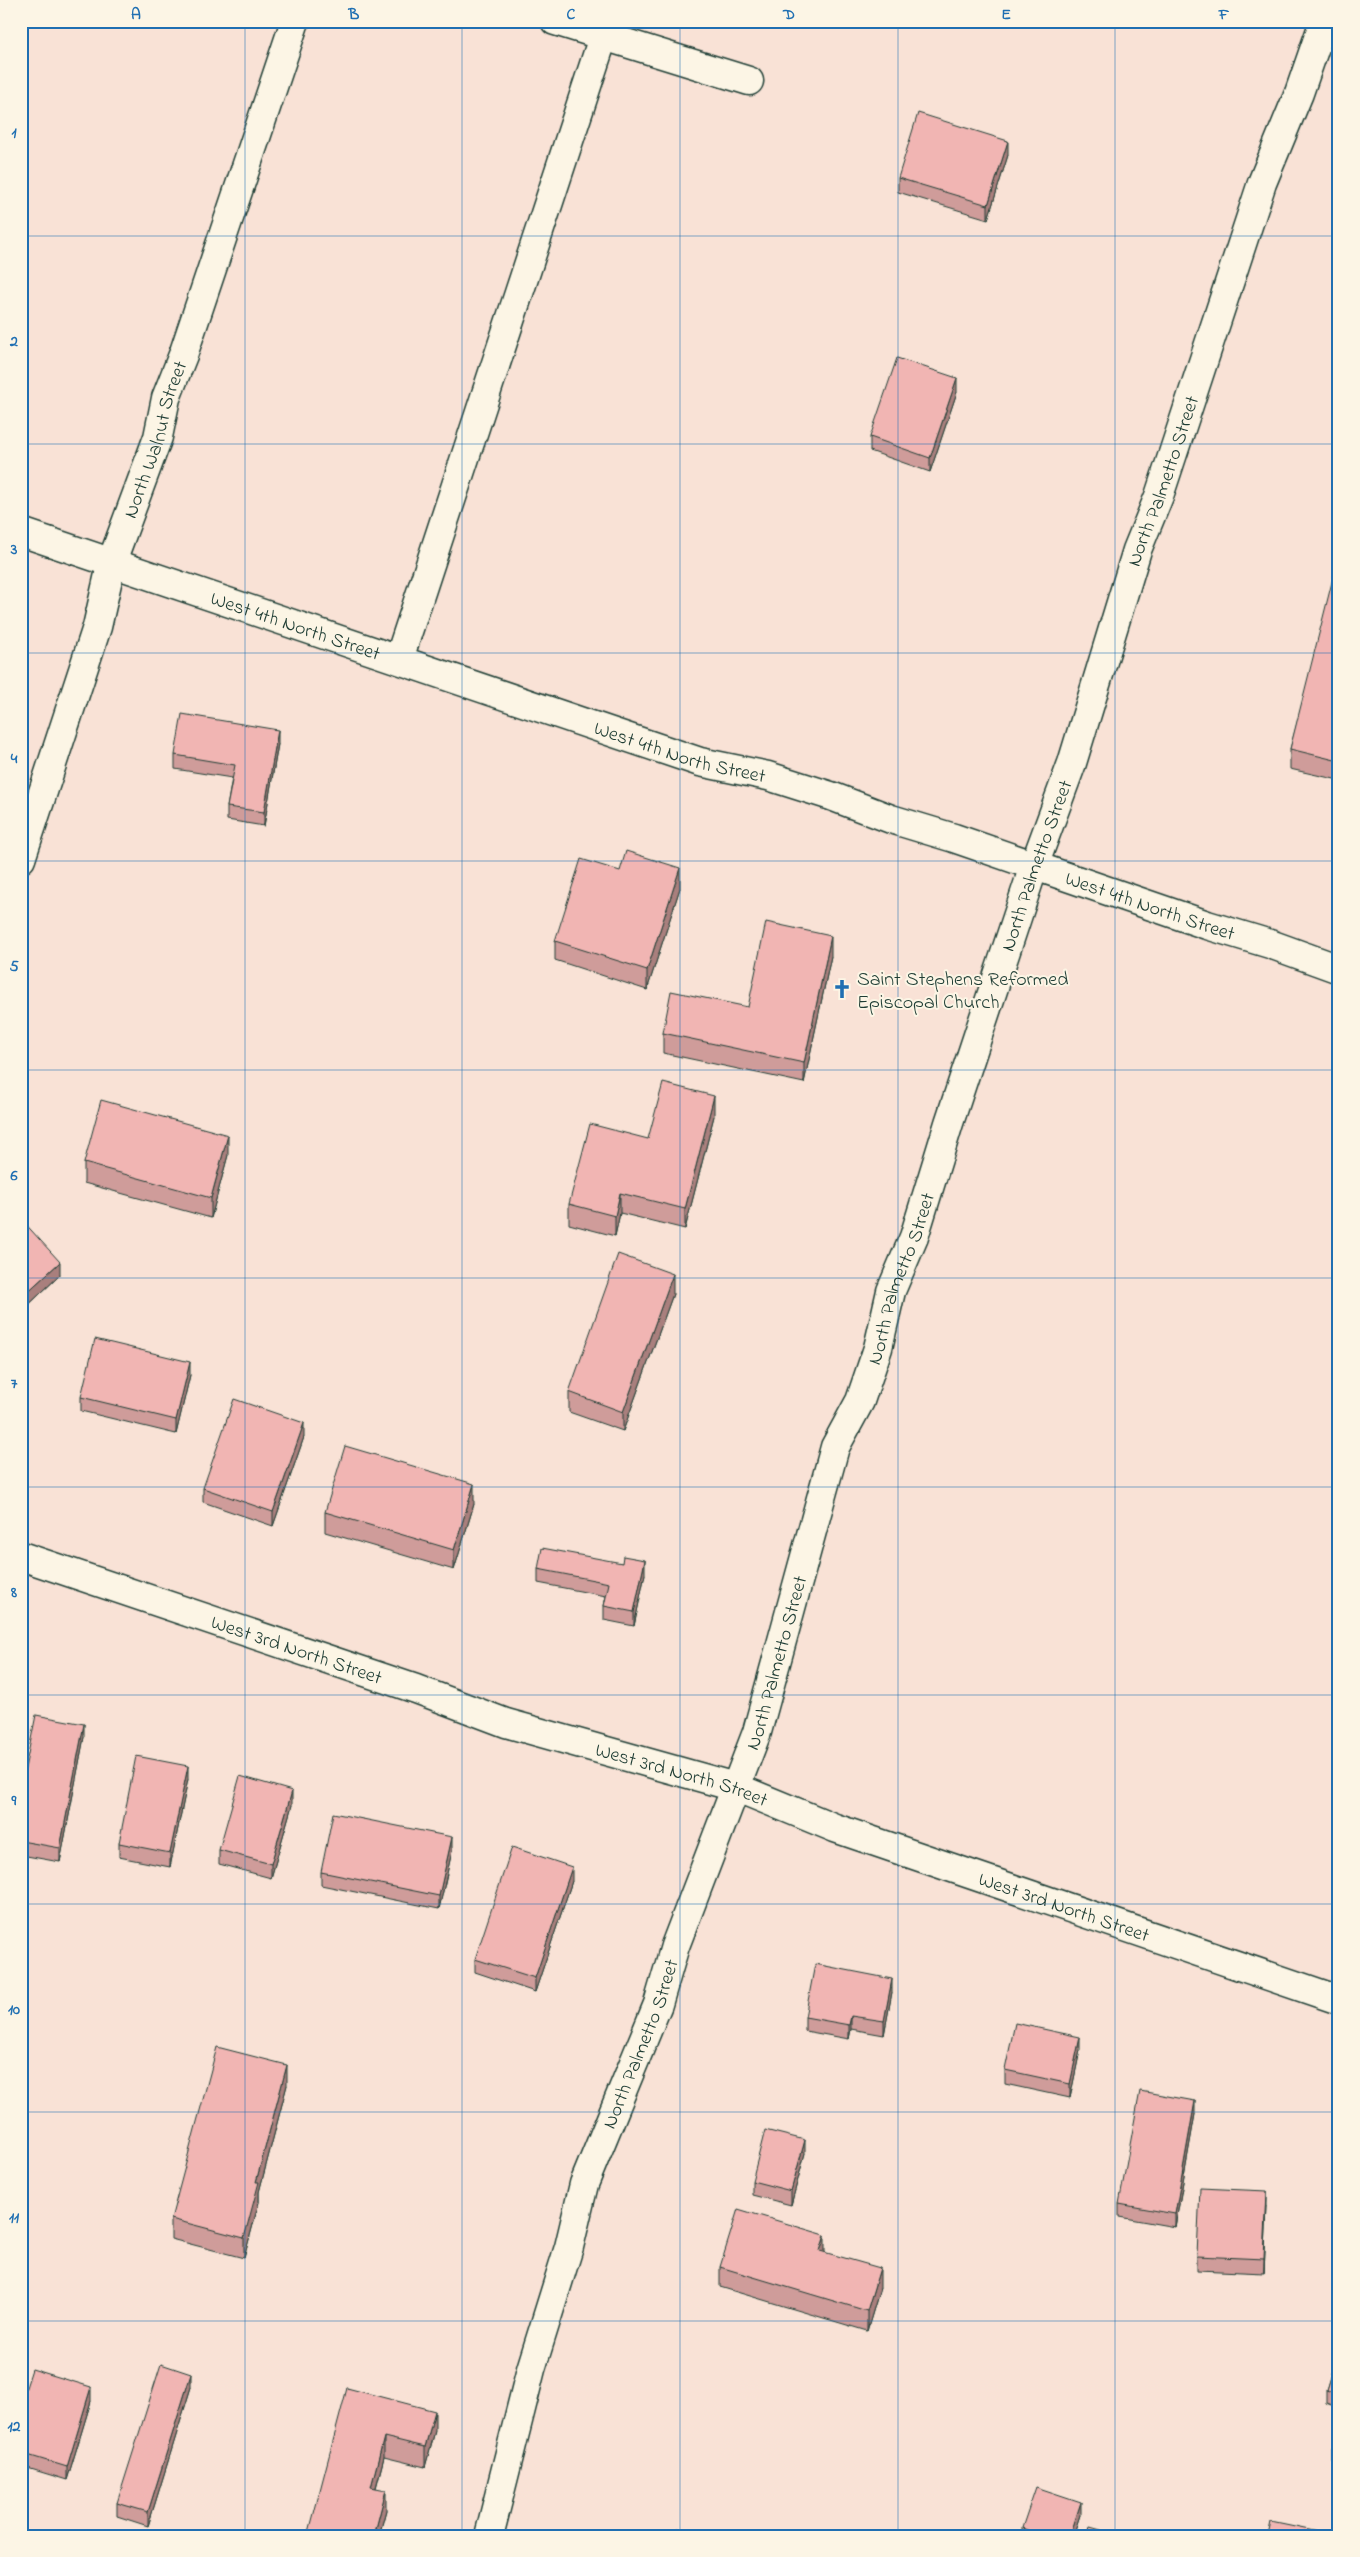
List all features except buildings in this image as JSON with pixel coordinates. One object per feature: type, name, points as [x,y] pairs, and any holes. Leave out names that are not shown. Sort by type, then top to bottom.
[{"type":"street","name":"North Walnut Street","points":[[21,859],[96,627],[112,561],[158,437],[166,398],[183,355],[295,21]]},
{"type":"street","points":[[555,21],[748,81]]},
{"type":"street","name":"North Palmetto Street","points":[[489,2536],[531,2369],[569,2247],[584,2184],[658,2004],[675,1946],[734,1787],[757,1732],[835,1448],[860,1401],[878,1348],[891,1290],[914,1237],[949,1123],[1034,866],[1072,763],[1137,550],[1159,496],[1262,184],[1298,94],[1324,21]]},
{"type":"street","points":[[399,659],[603,37]]},
{"type":"street","name":"West 4th North Street","points":[[21,532],[112,561],[700,762],[768,776],[831,796],[891,819],[954,838],[1339,969]]},
{"type":"street","name":"West 3rd North Street","points":[[21,1556],[416,1688],[506,1722],[734,1787],[835,1828],[1339,2000]]},
{"type":"place","name":"Saint Stephens Reformed Episcopal Church","points":[[842,989]]}]
